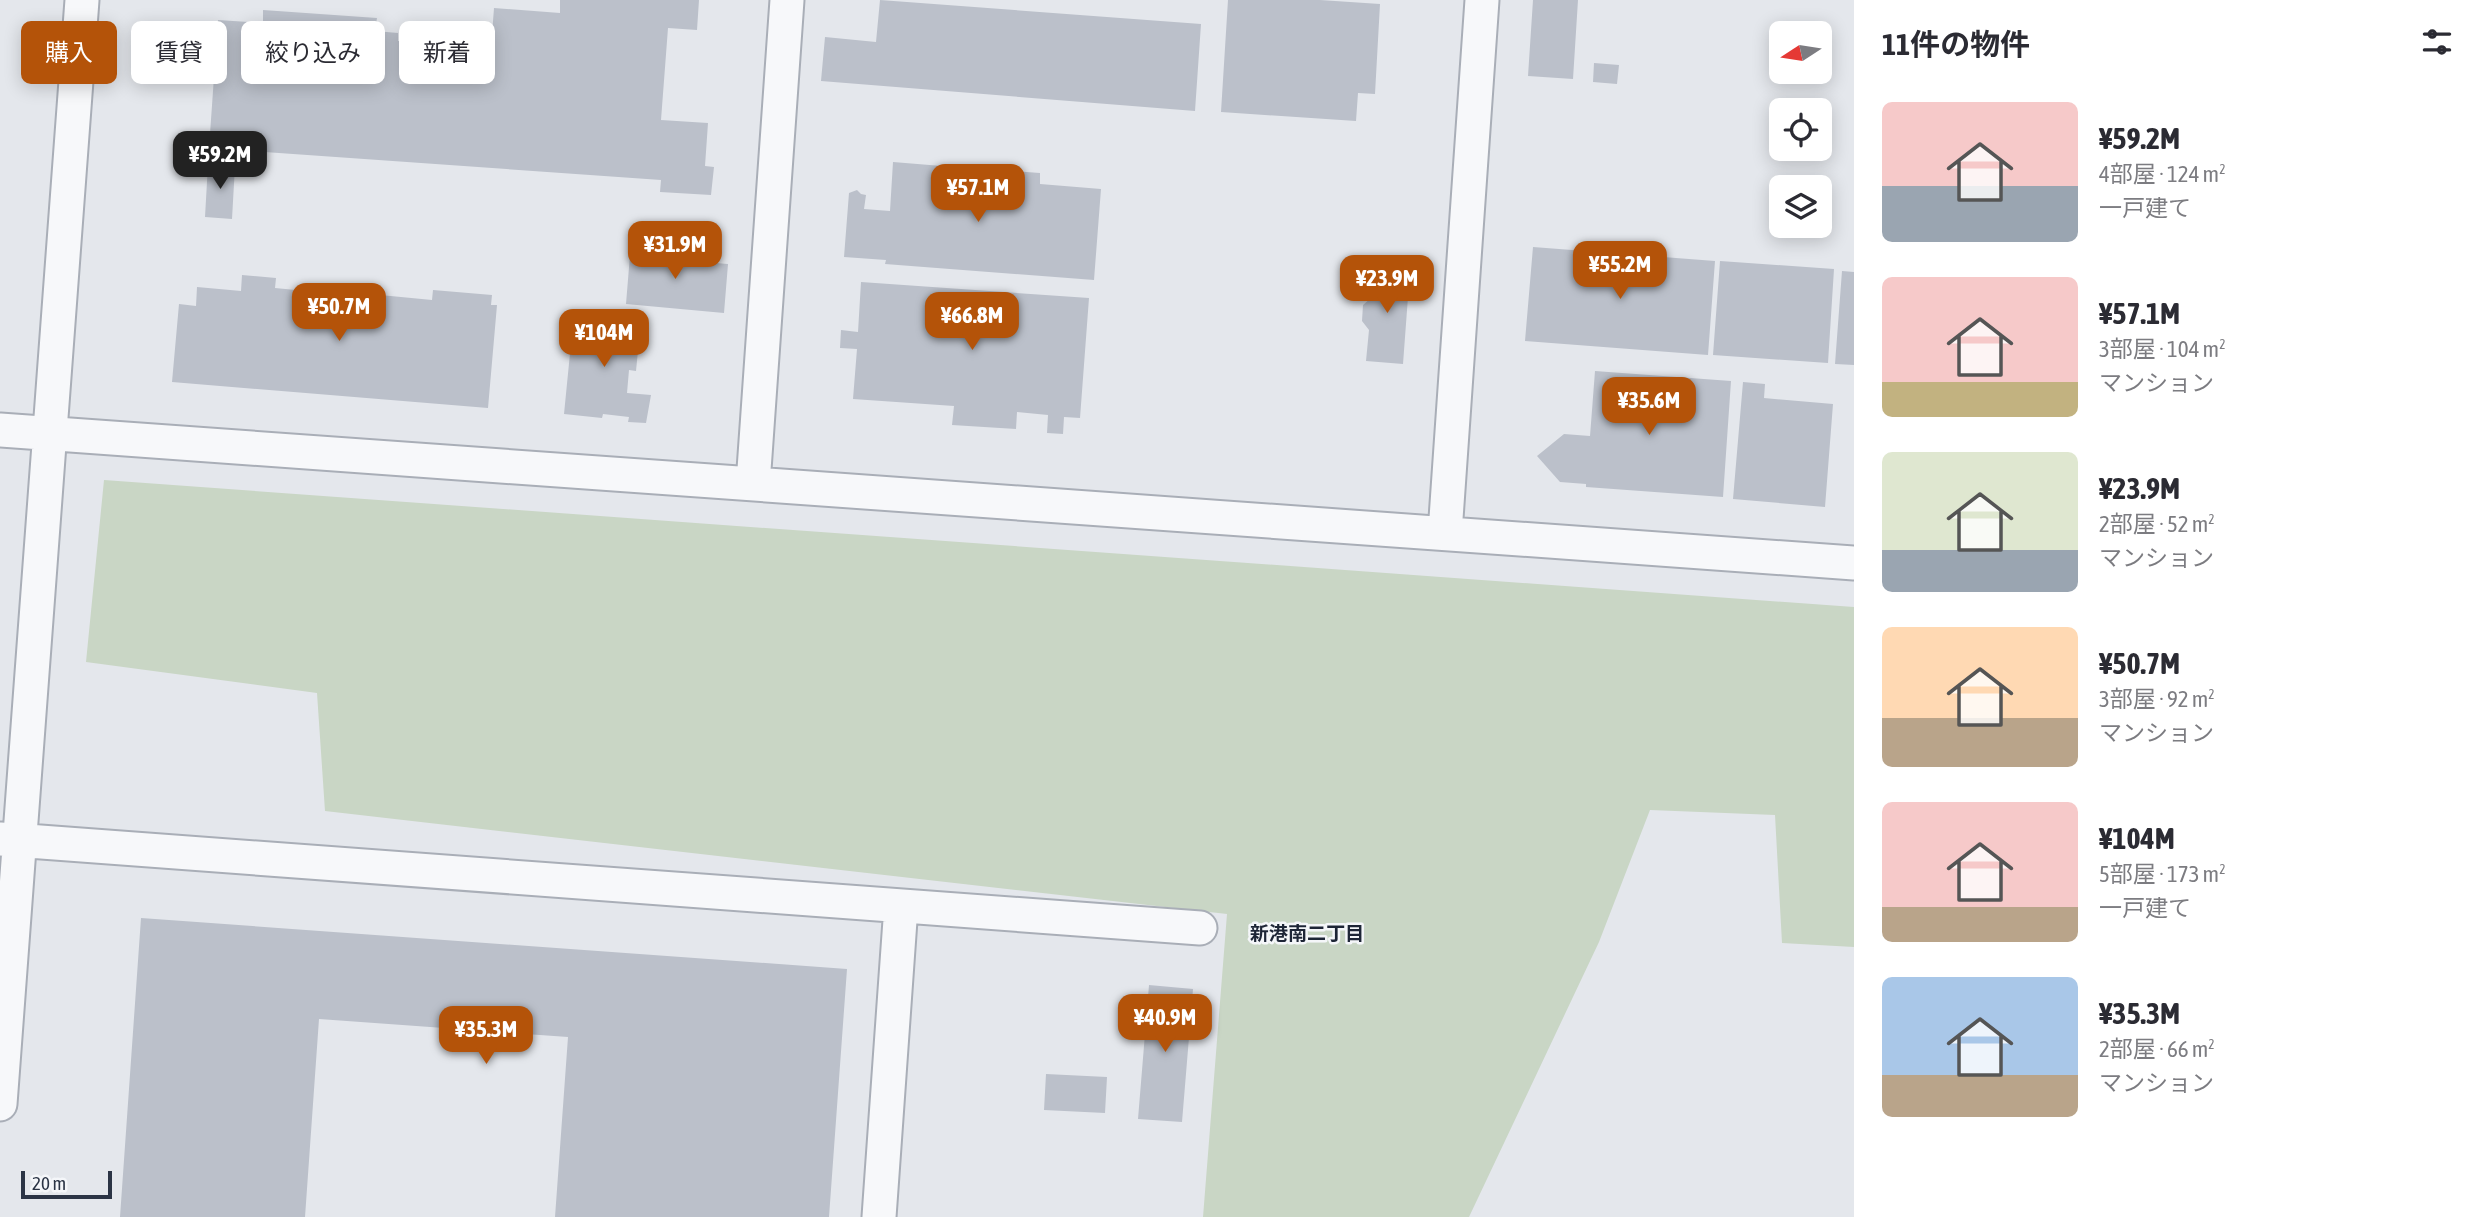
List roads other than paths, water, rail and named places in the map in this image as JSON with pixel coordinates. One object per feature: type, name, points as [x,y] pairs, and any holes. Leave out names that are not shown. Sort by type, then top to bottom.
[{"type":"street","points":[[0,1104],[10,840],[50,434],[82,0]]},
{"type":"street","points":[[753,484],[787,0]]},
{"type":"street","points":[[1445,533],[1482,0]]},
{"type":"street","points":[[0,429],[1854,563]]},
{"type":"street","points":[[10,840],[1200,929]]},
{"type":"street","points":[[878,1217],[901,906]]},
{"type":"district","name":"新港南二丁目","points":[[1307,933]]}]
